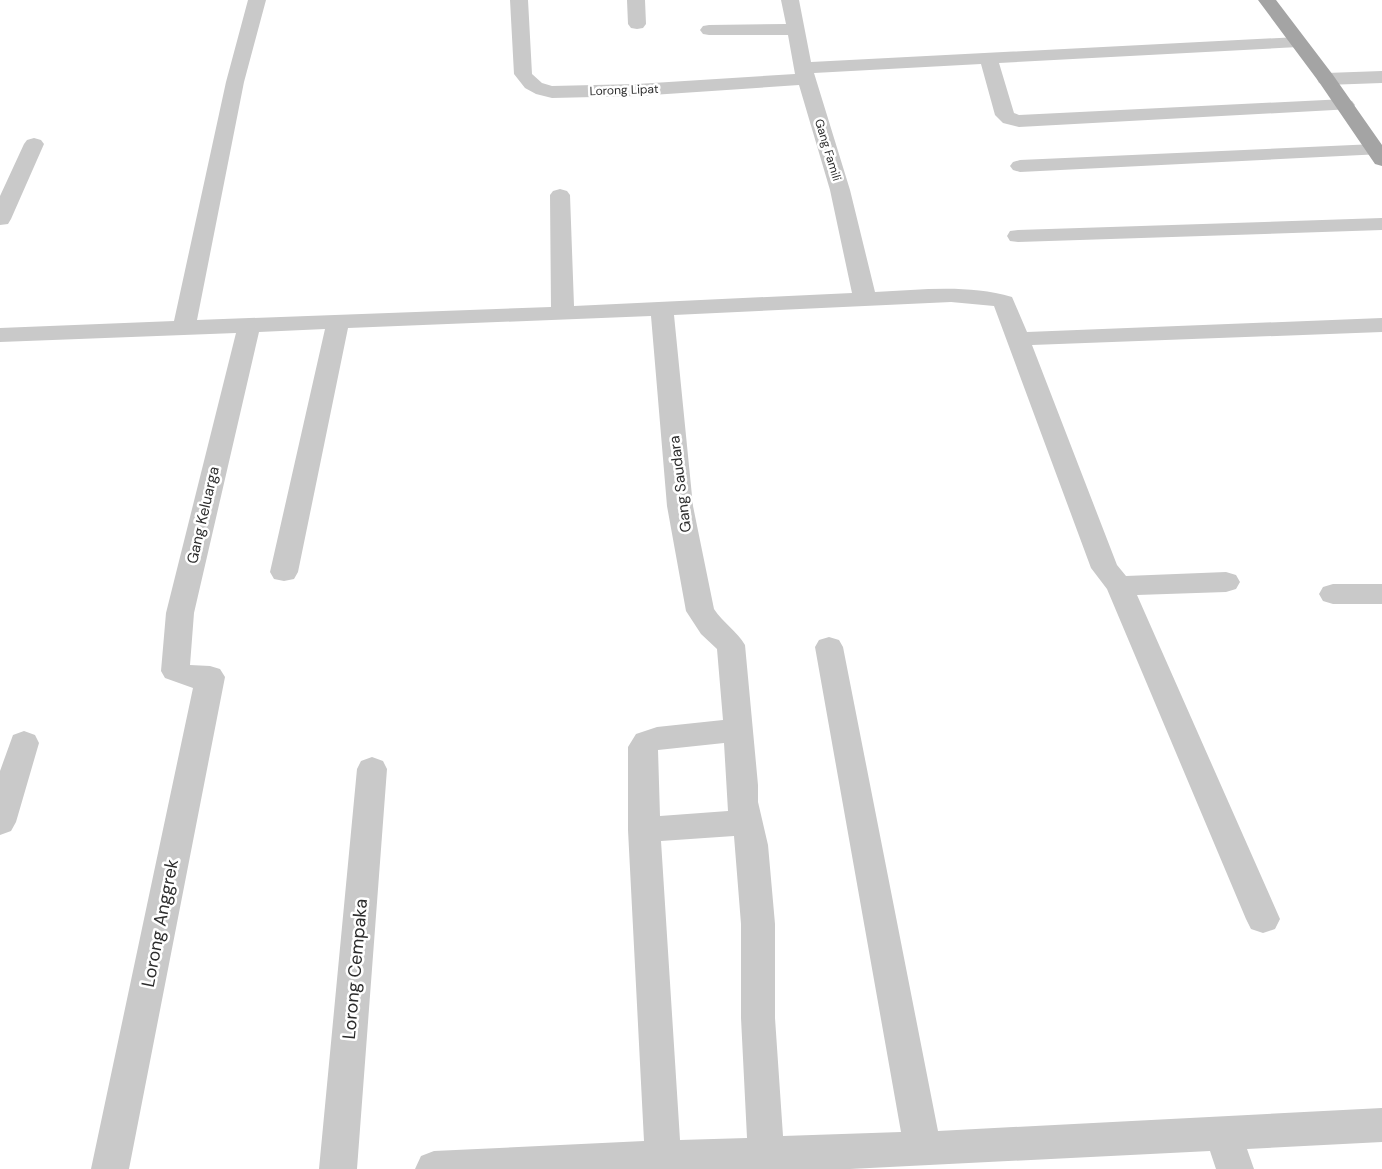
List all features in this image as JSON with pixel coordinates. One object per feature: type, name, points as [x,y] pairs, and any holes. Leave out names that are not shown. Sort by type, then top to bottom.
[{"type":"main road","points":[[1267,0],[1326,79],[1379,155]]},
{"type":"street","points":[[184,329],[235,82],[257,0]]},
{"type":"street","name":"Lorong Lipat","points":[[519,0],[523,74],[528,84],[552,92],[637,90],[805,73],[988,58],[1298,42]]},
{"type":"street","points":[[636,0],[637,24]]},
{"type":"street","name":"Gang Famili","points":[[790,0],[805,73],[840,190],[865,299]]},
{"type":"street","points":[[709,30],[796,29]]},
{"type":"street","points":[[988,58],[1005,116],[1019,121],[1344,105]]},
{"type":"street","points":[[1326,79],[1382,77]]},
{"type":"street","points":[[0,219],[34,144]]},
{"type":"street","points":[[1020,166],[1379,155]]},
{"type":"street","points":[[560,195],[564,313]]},
{"type":"street","points":[[1018,236],[1382,224]]},
{"type":"street","points":[[0,335],[662,309],[950,295],[990,298],[1004,302],[1105,568],[1119,586],[1263,919]]},
{"type":"street","name":"Gang Saudara","points":[[662,309],[680,506],[700,611],[711,627],[731,645],[739,730]]},
{"type":"street","points":[[284,572],[338,322]]},
{"type":"street","points":[[1019,339],[1382,325]]},
{"type":"street","name":"Gang Keluarga","points":[[210,677],[188,677],[175,672],[180,613],[250,326]]},
{"type":"street","points":[[1119,586],[1226,582]]},
{"type":"street","points":[[1333,594],[1382,594]]},
{"type":"street","points":[[829,647],[923,1149]]},
{"type":"street","name":"Lorong Anggrek","points":[[110,1169],[210,677]]},
{"type":"street","points":[[663,1158],[644,830],[643,747],[647,742],[657,738],[739,730],[743,785],[742,802],[752,845],[758,924],[758,1018],[766,1155]]},
{"type":"street","points":[[0,822],[24,743]]},
{"type":"street","name":"Lorong Cempaka","points":[[338,1169],[372,769]]},
{"type":"street","points":[[644,830],[747,822]]},
{"type":"street","points":[[434,1169],[663,1158],[923,1149],[1382,1125]]},
{"type":"street","points":[[1223,1133],[1235,1169]]}]
